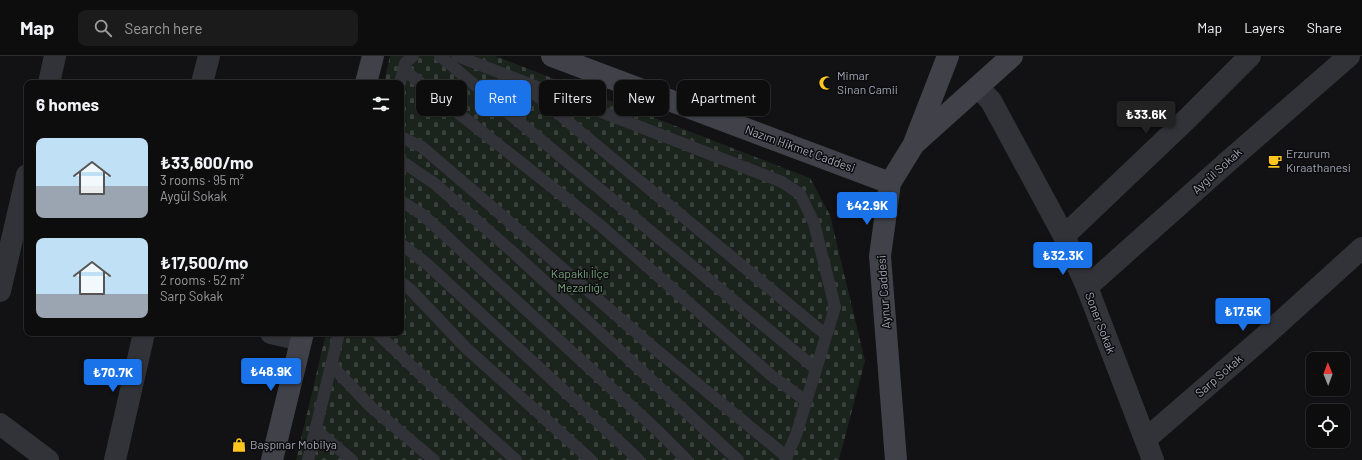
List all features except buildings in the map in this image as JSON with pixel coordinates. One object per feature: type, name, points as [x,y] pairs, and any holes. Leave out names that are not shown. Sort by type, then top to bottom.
[{"type":"street","points":[[49,80],[55,56]]},
{"type":"street","points":[[203,80],[209,56]]},
{"type":"street","points":[[367,80],[373,56]]},
{"type":"street","name":"Nazım Hikmet Caddesi","points":[[552,56],[890,183]]},
{"type":"street","points":[[914,144],[948,56]]},
{"type":"street","name":"Aynur Caddesi","points":[[896,460],[880,256],[890,183],[914,144],[1012,56]]},
{"type":"street","points":[[1064,236],[1187,119],[1250,56]]},
{"type":"street","name":"Aygül Sokak","points":[[1086,287],[1349,56]]},
{"type":"street","name":"Soner Sokak","points":[[978,87],[991,101],[1064,236],[1086,287],[1153,460]]},
{"type":"street","points":[[0,291],[24,188]]},
{"type":"street","name":"Sarp Sokak","points":[[1146,439],[1267,334],[1362,248]]},
{"type":"street","points":[[115,460],[143,336]]},
{"type":"street","points":[[272,460],[302,336]]},
{"type":"street","points":[[0,424],[48,460]]},
{"type":"lane","points":[[401,80],[405,63],[413,56]]},
{"type":"lane","points":[[440,56],[816,369]]},
{"type":"lane","points":[[404,138],[422,147],[655,349],[786,459],[796,435],[834,307],[814,223],[800,194],[782,182],[457,56]]},
{"type":"lane","points":[[404,70],[600,225],[772,376],[806,400]]},
{"type":"lane","points":[[516,78],[826,335]]},
{"type":"lane","points":[[404,163],[434,183],[515,254],[738,460]]},
{"type":"lane","points":[[404,202],[423,215],[659,432],[687,460]]},
{"type":"lane","points":[[404,246],[427,264],[639,460]]},
{"type":"lane","points":[[404,284],[466,348],[591,460]]},
{"type":"lane","points":[[308,460],[338,336]]},
{"type":"lane","points":[[381,336],[418,372],[516,460]]},
{"type":"lane","points":[[331,364],[371,407],[434,460]]},
{"type":"lane","points":[[315,429],[352,460]]},
{"type":"green space","name":"Kapaklı İlçe Mezarlığı","points":[[390,56],[495,56],[557,80],[539,80],[539,116],[606,116],[606,99],[614,102],[614,116],[650,116],[810,178],[830,215],[865,361],[839,460],[296,460],[325,336],[404,336],[404,80],[385,80]]},
{"type":"place","name":"Mimar Sinan Camii","points":[[826,83]]},
{"type":"place","name":"Erzurum Kıraathanesi","points":[[1275,161]]},
{"type":"place","name":"Başpınar Mobilya","points":[[239,445]]}]
